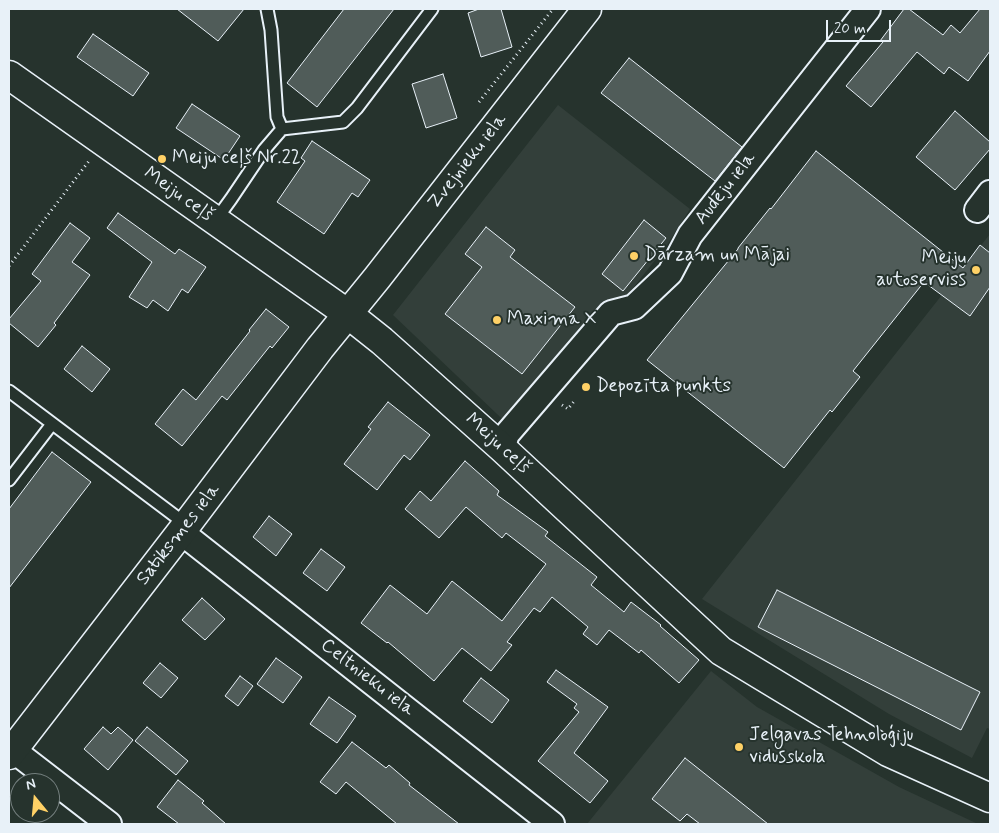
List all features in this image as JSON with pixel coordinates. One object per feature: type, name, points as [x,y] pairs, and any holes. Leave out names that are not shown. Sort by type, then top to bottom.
[{"type":"street","name":"Zvejnieku iela","points":[[348,314],[588,9]]},
{"type":"street","name":"Audēju iela","points":[[502,448],[507,434],[611,313],[634,307],[670,273],[690,235],[868,9]]},
{"type":"street","name":"Meiju ceļš","points":[[9,75],[348,314],[382,341],[502,448],[721,651],[888,752],[990,798]]},
{"type":"street","name":"Satiksmes iela","points":[[11,753],[184,529],[320,348],[348,314]]},
{"type":"street","name":"Celtnieku iela","points":[[184,529],[552,824]]},
{"type":"street","points":[[11,753],[109,824]]},
{"type":"lane","points":[[267,9],[271,30],[277,117],[282,129]]},
{"type":"lane","points":[[215,220],[232,199],[264,150],[282,129],[343,122],[357,108],[432,9]]},
{"type":"lane","points":[[9,391],[184,529]]},
{"type":"lane","points":[[9,480],[52,424]]},
{"type":"path","points":[[479,102],[553,9]]},
{"type":"path","points":[[9,266],[103,143]]},
{"type":"shaded area","points":[[558,105],[690,209],[667,245],[518,434],[393,315]]},
{"type":"shaded area","points":[[990,234],[990,729],[987,728],[972,758],[889,714],[702,599]]},
{"type":"shaded area","name":"Jelgavas Tehnoloģiju vidusskola","points":[[711,671],[757,707],[899,787],[978,824],[587,824]]},
{"type":"building","points":[[177,9],[244,9],[218,41]]},
{"type":"building","points":[[344,9],[394,9],[317,107],[287,83]]},
{"type":"building","points":[[479,9],[501,9],[512,47],[481,57],[468,13]]},
{"type":"building","points":[[904,9],[909,9],[943,35],[951,25],[960,33],[980,9],[990,9],[990,51],[968,81],[949,67],[944,74],[917,52],[871,107],[846,86],[883,42],[880,41]]},
{"type":"building","points":[[93,34],[149,73],[133,96],[77,57]]},
{"type":"building","points":[[629,58],[742,147],[715,181],[601,93]]},
{"type":"building","points":[[443,74],[457,118],[426,128],[412,84]]},
{"type":"building","points":[[192,104],[240,136],[224,160],[176,128]]},
{"type":"building","points":[[955,111],[990,142],[990,149],[955,190],[916,157]]},
{"type":"building","points":[[312,141],[370,180],[358,197],[352,193],[324,234],[277,202],[305,161],[301,158]]},
{"type":"building","points":[[816,151],[963,268],[980,245],[990,253],[990,287],[970,316],[924,282],[853,371],[860,377],[832,412],[830,410],[784,468],[647,360]]},
{"type":"building","points":[[118,213],[175,254],[179,249],[206,267],[188,293],[182,289],[168,311],[153,300],[147,308],[129,297],[152,262],[107,228]]},
{"type":"building","name":"Dārzam un Mājai","points":[[644,220],[666,238],[623,291],[602,274]]},
{"type":"building","points":[[70,223],[90,238],[72,262],[90,275],[54,323],[56,325],[38,347],[9,323],[9,319],[41,281],[32,274]]},
{"type":"building","points":[[486,227],[515,250],[510,257],[575,307],[522,374],[445,314],[482,267],[465,254]]},
{"type":"building","points":[[266,309],[289,327],[272,348],[270,346],[227,400],[222,396],[182,446],[155,424],[183,389],[196,400]]},
{"type":"building","points":[[82,346],[110,369],[92,392],[64,369]]},
{"type":"building","points":[[388,402],[430,435],[410,460],[404,455],[377,490],[344,464],[371,429],[368,427]]},
{"type":"building","points":[[52,452],[91,482],[9,588],[9,509]]},
{"type":"building","points":[[465,461],[499,491],[497,495],[548,532],[545,536],[597,577],[591,585],[624,612],[631,602],[661,625],[699,660],[679,683],[641,650],[639,653],[609,630],[597,645],[583,634],[588,627],[552,597],[540,612],[534,608],[507,642],[512,645],[491,671],[462,648],[434,681],[388,642],[361,623],[390,585],[427,614],[452,581],[502,621],[546,564],[506,533],[502,538],[466,507],[439,538],[405,509],[420,491],[431,501]]},
{"type":"building","points":[[269,516],[292,534],[276,556],[253,537]]},
{"type":"building","points":[[321,549],[345,567],[327,591],[303,573]]},
{"type":"building","points":[[777,590],[980,692],[961,730],[758,627]]},
{"type":"building","points":[[202,598],[225,619],[205,640],[182,620]]},
{"type":"building","points":[[276,658],[302,677],[283,703],[257,684]]},
{"type":"building","points":[[160,663],[178,678],[161,698],[143,683]]},
{"type":"building","points":[[556,670],[608,707],[574,753],[608,781],[590,803],[538,761],[579,712],[574,708],[577,704],[547,682]]},
{"type":"building","points":[[240,676],[253,686],[238,706],[225,696]]},
{"type":"building","points":[[481,678],[509,700],[492,723],[463,701]]},
{"type":"building","points":[[329,697],[356,716],[337,743],[310,724]]},
{"type":"building","points":[[103,727],[111,734],[118,727],[133,740],[108,770],[84,749]]},
{"type":"building","points":[[147,727],[188,761],[176,775],[135,741]]},
{"type":"building","points":[[352,742],[386,768],[389,765],[410,783],[409,785],[459,824],[397,824],[346,782],[336,794],[320,782]]},
{"type":"building","points":[[685,758],[768,824],[700,824],[687,814],[680,821],[652,799]]},
{"type":"building","points":[[178,780],[204,801],[202,803],[226,824],[179,824],[157,807]]},
{"type":"place","name":"Meiju ceļš Nr.22","points":[[162,159]]},
{"type":"place","name":"Dārzam un Mājai","points":[[634,256]]},
{"type":"place","name":"Meiju autoserviss","points":[[976,270]]},
{"type":"place","name":"Maxima X","points":[[497,320]]},
{"type":"place","name":"Depozīta punkts","points":[[586,387]]},
{"type":"place","name":"Jelgavas Tehnoloģiju vidusskola","points":[[739,747]]}]
